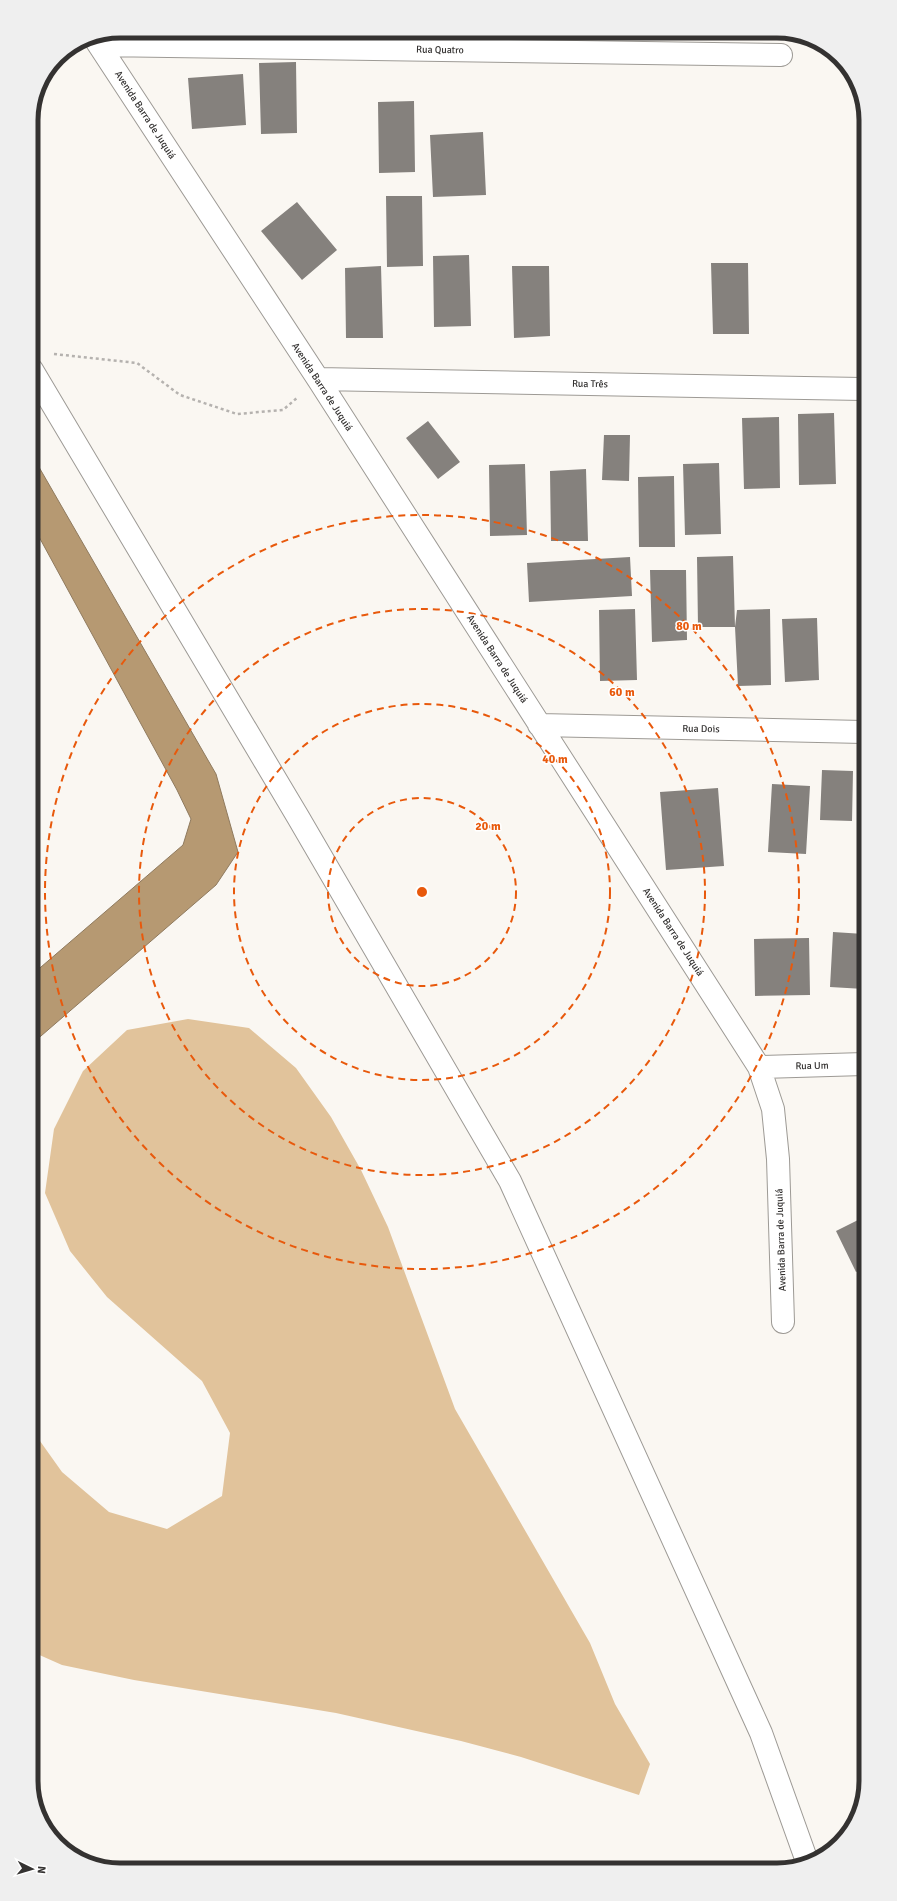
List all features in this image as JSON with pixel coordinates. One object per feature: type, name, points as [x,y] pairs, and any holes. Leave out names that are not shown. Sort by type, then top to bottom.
[{"type":"street","name":"Rua Quatro","points":[[103,40],[781,55]]},
{"type":"street","name":"Avenida Barra de Juquiá","points":[[97,41],[318,379],[759,1067],[773,1109],[778,1158],[783,1322]]},
{"type":"street","name":"Rua Três","points":[[318,379],[859,389]]},
{"type":"street","points":[[38,380],[294,810],[510,1181],[761,1733],[806,1858]]},
{"type":"street","name":"Rua Dois","points":[[539,725],[859,732]]},
{"type":"street","name":"Rua Um","points":[[759,1067],[859,1064]]},
{"type":"path","points":[[47,353],[137,363],[180,395],[236,414],[284,410],[318,379]]},
{"type":"shaded area","points":[[38,465],[216,774],[238,852],[216,885],[38,1039],[38,970],[183,845],[191,819],[177,790],[38,535]]},
{"type":"shaded area","points":[[188,1019],[249,1028],[296,1068],[331,1117],[361,1170],[388,1227],[455,1409],[590,1643],[615,1704],[650,1764],[639,1795],[521,1757],[461,1741],[336,1713],[134,1680],[62,1665],[38,1654],[38,1438],[62,1472],[109,1512],[167,1529],[222,1496],[230,1433],[202,1381],[107,1297],[70,1251],[45,1193],[54,1129],[83,1071],[127,1030]]},
{"type":"building","points":[[296,62],[297,133],[261,134],[259,63]]},
{"type":"building","points":[[243,74],[246,125],[192,129],[188,78]]},
{"type":"building","points":[[414,101],[415,172],[379,173],[378,102]]},
{"type":"building","points":[[483,132],[486,195],[433,197],[430,135]]},
{"type":"building","points":[[386,196],[422,196],[423,266],[387,267]]},
{"type":"building","points":[[297,202],[337,250],[302,280],[261,231]]},
{"type":"building","points":[[469,255],[471,326],[434,327],[433,256]]},
{"type":"building","points":[[711,263],[748,263],[749,334],[713,334]]},
{"type":"building","points":[[381,266],[383,338],[346,338],[345,268]]},
{"type":"building","points":[[512,266],[549,266],[550,336],[514,338]]},
{"type":"building","points":[[834,413],[836,484],[799,485],[798,414]]},
{"type":"building","points":[[779,417],[780,488],[744,489],[742,418]]},
{"type":"building","points":[[428,421],[460,462],[438,479],[406,438]]},
{"type":"building","points":[[604,435],[630,435],[629,481],[602,480]]},
{"type":"building","points":[[719,463],[721,534],[685,535],[683,464]]},
{"type":"building","points":[[525,464],[527,535],[490,536],[489,465]]},
{"type":"building","points":[[586,469],[588,541],[551,541],[550,471]]},
{"type":"building","points":[[674,476],[675,547],[639,547],[638,477]]},
{"type":"building","points":[[733,556],[735,627],[698,627],[697,557]]},
{"type":"building","points":[[630,557],[632,596],[529,602],[527,563]]},
{"type":"building","points":[[650,570],[686,570],[687,640],[652,642]]},
{"type":"building","points":[[635,609],[637,680],[600,681],[599,610]]},
{"type":"building","points":[[770,609],[771,685],[738,686],[735,627],[737,610]]},
{"type":"building","points":[[817,618],[819,680],[785,682],[782,619]]},
{"type":"building","points":[[822,770],[853,771],[852,821],[820,820]]},
{"type":"building","points":[[772,784],[810,786],[806,854],[768,852]]},
{"type":"building","points":[[718,788],[724,866],[666,870],[660,792]]},
{"type":"building","points":[[833,932],[859,934],[859,989],[830,987]]},
{"type":"building","points":[[809,938],[810,995],[755,996],[754,939]]},
{"type":"building","points":[[859,1220],[859,1271],[856,1272],[836,1231]]}]
